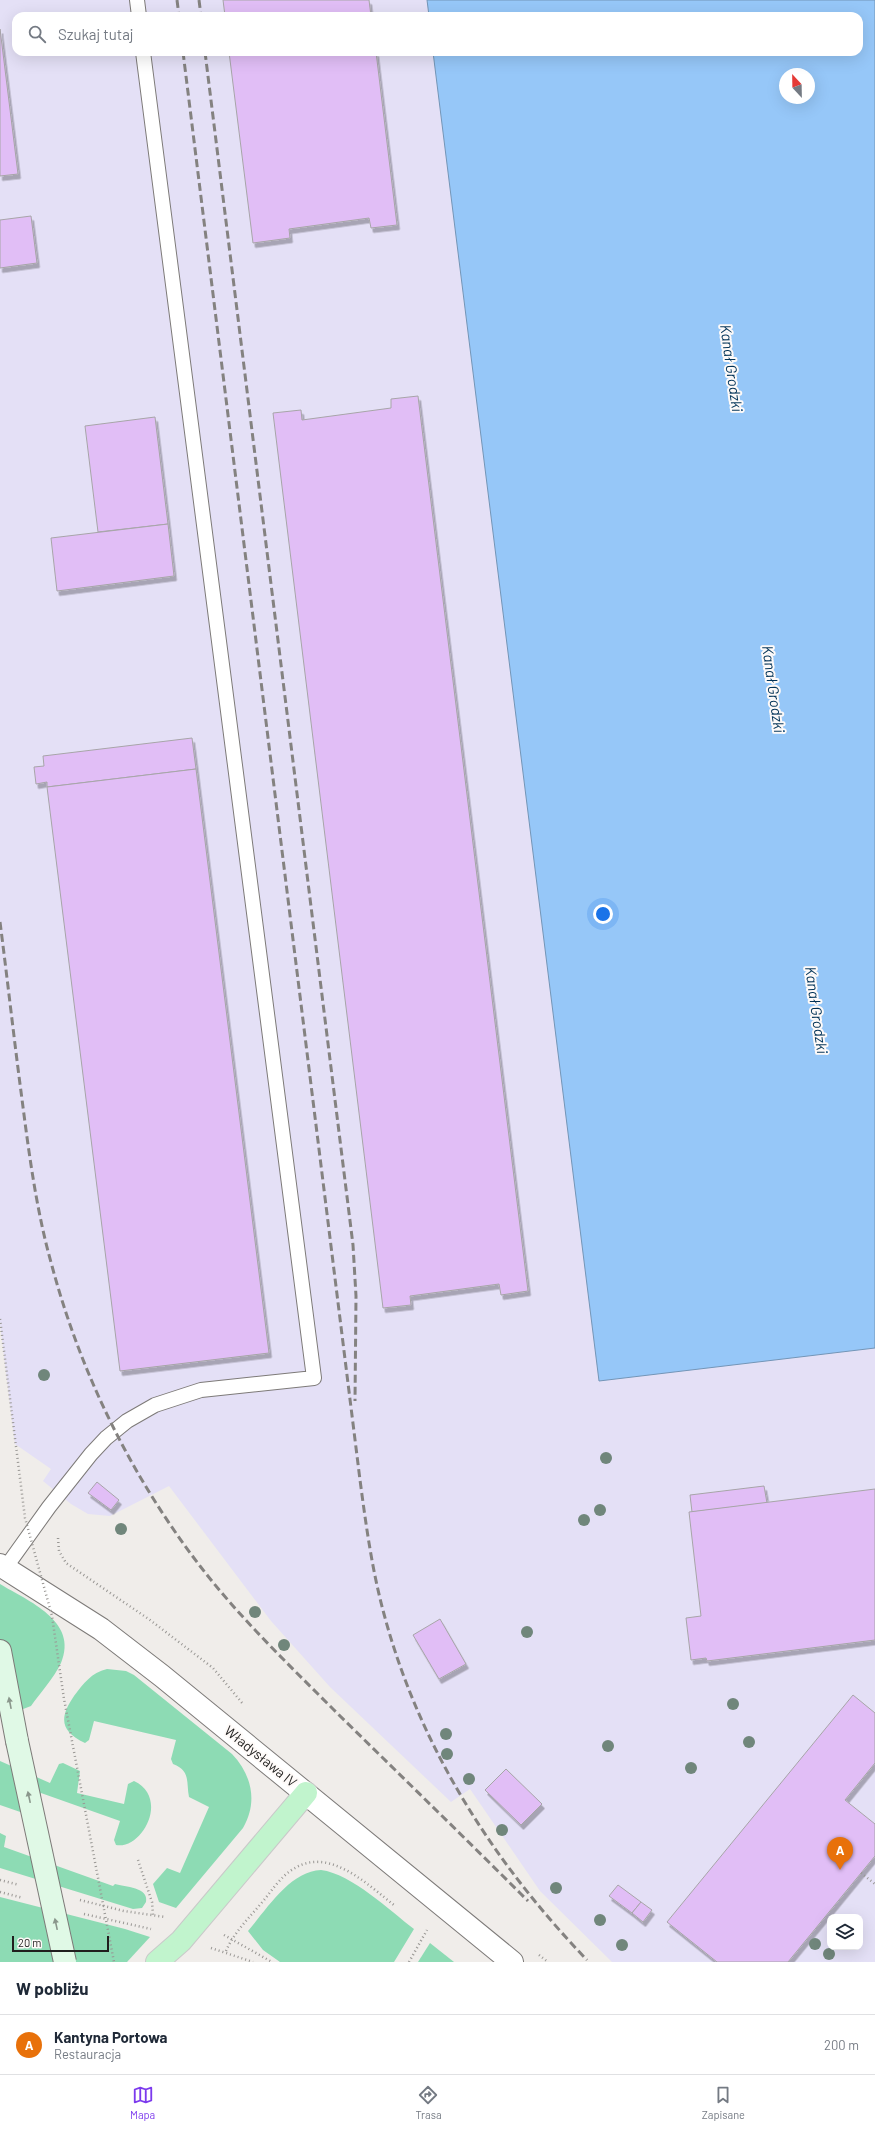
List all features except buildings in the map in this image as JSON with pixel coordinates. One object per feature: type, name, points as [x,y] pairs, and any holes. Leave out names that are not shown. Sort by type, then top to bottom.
[{"type":"main road","points":[[0,1651],[65,1962]]},
{"type":"main road","points":[[157,1962],[179,1952],[306,1793]]},
{"type":"street","name":"Władysława IV","points":[[3,1566],[74,1611],[122,1645],[306,1793],[512,1962]]},
{"type":"lane","points":[[136,0],[138,12]]},
{"type":"lane","points":[[3,1566],[92,1454],[106,1438],[128,1421],[155,1405],[201,1390],[314,1378],[144,56]]},
{"type":"path","points":[[0,1319],[25,1518],[52,1616],[64,1699],[114,1962]]},
{"type":"path","points":[[138,1860],[152,1902],[153,1915]]},
{"type":"path","points":[[226,1951],[232,1938],[284,1877],[295,1868],[309,1862],[323,1862],[344,1869],[399,1908]]},
{"type":"path","points":[[861,1873],[875,1884]]},
{"type":"path","points":[[0,1880],[22,1886]]},
{"type":"path","points":[[74,1899],[124,1911],[169,1918]]},
{"type":"path","points":[[423,1927],[431,1933]]},
{"type":"path","points":[[409,1962],[427,1930]]},
{"type":"path","points":[[220,1933],[232,1938],[272,1962]]},
{"type":"path","points":[[208,1947],[226,1951],[253,1962]]},
{"type":"shaded area","points":[[0,0],[427,0],[428,12],[12,12],[12,56],[434,56],[599,1380],[875,1348],[875,1962],[612,1962],[540,1891],[470,1789],[451,1802],[330,1687],[271,1621],[169,1486],[110,1516],[88,1514],[71,1504],[43,1481],[51,1469],[15,1444],[0,1324]]},
{"type":"green space","points":[[0,1584],[36,1605],[48,1614],[57,1624],[63,1635],[65,1648],[61,1663],[51,1680],[31,1706],[18,1711],[0,1679]]},
{"type":"green space","points":[[107,1669],[126,1671],[134,1675],[232,1754],[244,1771],[251,1789],[248,1818],[243,1828],[176,1908],[159,1902],[153,1884],[167,1868],[180,1873],[209,1807],[189,1797],[187,1778],[183,1770],[173,1764],[171,1759],[176,1740],[94,1721],[89,1740],[85,1743],[71,1734],[67,1729],[64,1723],[64,1717],[74,1696],[92,1676]]},
{"type":"green space","points":[[0,1761],[50,1783],[59,1764],[63,1763],[80,1771],[77,1793],[124,1804],[128,1784],[134,1781],[145,1789],[150,1799],[151,1810],[148,1821],[143,1831],[135,1840],[126,1844],[116,1845],[114,1840],[120,1821],[41,1793],[34,1812],[29,1815],[0,1805]]},
{"type":"green space","points":[[0,1833],[6,1836],[4,1847],[113,1886],[115,1884],[135,1888],[144,1893],[146,1902],[142,1908],[133,1909],[0,1868]]},
{"type":"green space","points":[[321,1870],[345,1878],[357,1885],[414,1929],[394,1962],[280,1962],[263,1950],[248,1931],[271,1902],[289,1884],[310,1872]]},
{"type":"green space","points":[[0,1897],[125,1929],[150,1937],[127,1962],[0,1962]]},
{"type":"green space","points":[[430,1943],[454,1962],[418,1962]]},
{"type":"water","name":"Kanał Grodzki","points":[[427,0],[875,0],[875,1348],[599,1381],[433,56],[863,56],[863,12],[428,12]]},
{"type":"railway","points":[[177,0],[178,12]]},
{"type":"railway","points":[[199,0],[200,12]]},
{"type":"railway","points":[[183,56],[360,1480],[376,1581],[384,1614],[399,1663],[417,1710],[439,1756],[463,1800],[521,1883],[587,1960]]},
{"type":"railway","points":[[205,56],[353,1245],[356,1296],[355,1401]]},
{"type":"railway","points":[[0,922],[29,1153],[46,1243],[64,1306],[93,1385],[130,1460],[175,1532],[231,1604],[282,1658],[528,1901]]},
{"type":"place","name":"Kantyna Portowa","points":[[840,1870]]}]
